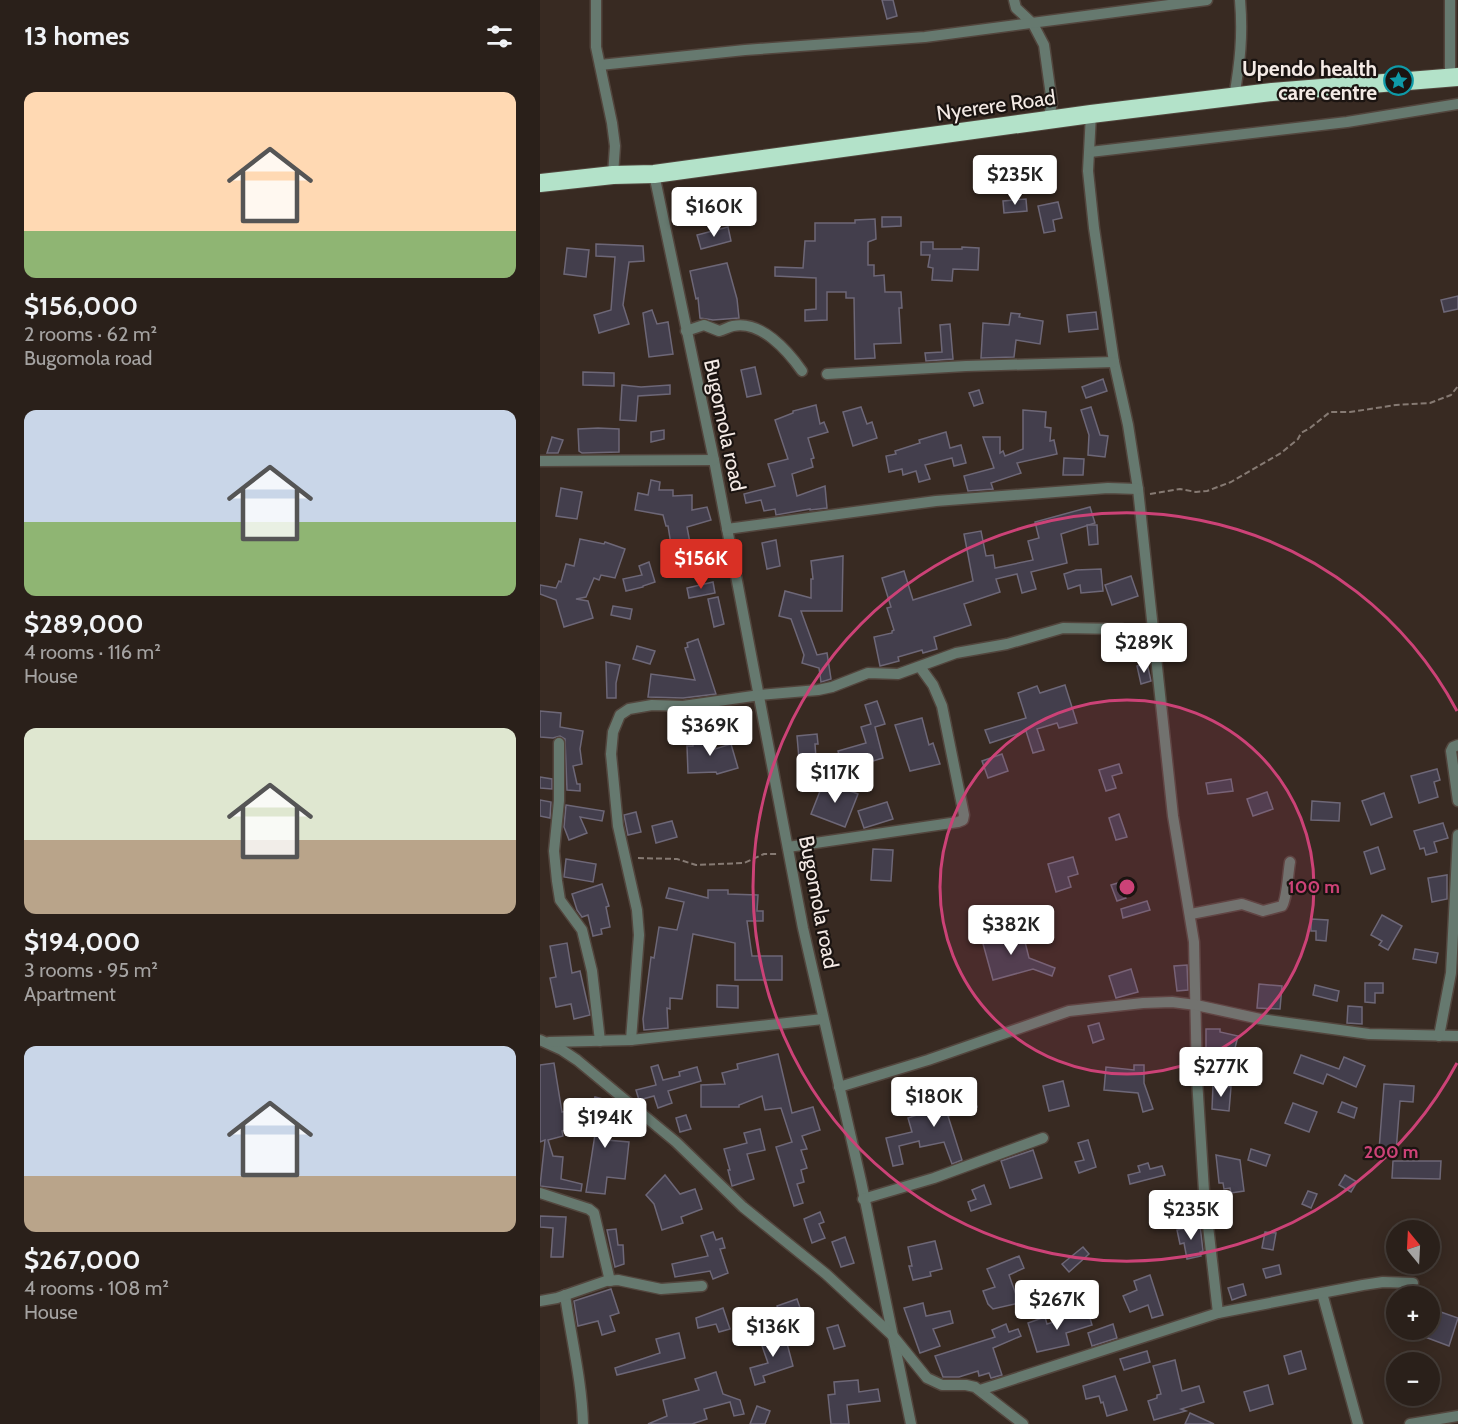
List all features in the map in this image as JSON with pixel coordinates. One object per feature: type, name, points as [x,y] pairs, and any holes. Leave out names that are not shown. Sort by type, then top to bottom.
[{"type":"highway","name":"Nyerere Road","points":[[540,183],[613,175],[654,174],[1090,114],[1234,97],[1454,78]]},
{"type":"street","points":[[596,0],[596,46],[615,146],[613,175]]},
{"type":"street","points":[[1014,0],[1018,10],[1033,24],[1044,45],[1052,103],[1048,120]]},
{"type":"street","points":[[600,65],[745,50],[925,37],[1207,0]]},
{"type":"street","points":[[1234,97],[1242,48],[1240,0]]},
{"type":"street","points":[[1450,0],[1454,78]]},
{"type":"street","points":[[1090,152],[1347,122],[1458,104]]},
{"type":"street","points":[[1090,114],[1088,171],[1114,362],[1128,425],[1138,492],[1172,806],[1194,942],[1197,1079],[1204,1191],[1218,1313]]},
{"type":"street","name":"Bugomola road","points":[[654,174],[714,460],[823,1019],[911,1424]]},
{"type":"street","points":[[686,331],[704,325],[719,331],[734,326],[752,328],[778,342],[802,370]]},
{"type":"street","points":[[827,374],[966,366],[1114,362]]},
{"type":"street","points":[[540,460],[714,460]]},
{"type":"street","points":[[727,529],[936,501],[1108,488],[1138,492]]},
{"type":"street","points":[[631,1040],[639,935],[635,904],[618,826],[611,745],[615,725],[620,715],[629,709],[652,705],[683,706],[760,695],[818,690],[868,673],[893,675],[956,653],[1007,644],[1063,628],[1121,629],[1155,635]]},
{"type":"street","points":[[789,851],[963,820],[964,815],[942,706],[933,685],[920,667]]},
{"type":"street","points":[[559,743],[559,801],[554,851],[557,882],[560,900],[582,930],[592,971],[600,1041]]},
{"type":"street","points":[[1458,745],[1451,751],[1458,801]]},
{"type":"street","points":[[1439,1036],[1451,973],[1458,834]]},
{"type":"street","points":[[1191,914],[1242,904],[1263,911],[1282,906],[1286,899],[1286,881],[1290,862]]},
{"type":"street","points":[[839,1087],[928,1060],[1069,1011],[1143,1003],[1172,1002],[1196,1005],[1305,1026],[1369,1034],[1458,1035]]},
{"type":"street","points":[[542,1041],[631,1040],[823,1019]]},
{"type":"street","points":[[542,1041],[577,1060],[676,1142],[743,1207],[826,1274],[893,1336],[921,1372],[933,1382],[942,1385],[966,1385],[980,1390],[1023,1424]]},
{"type":"street","points":[[863,1199],[934,1178],[1043,1138]]},
{"type":"street","points":[[540,1193],[589,1209],[594,1213],[610,1281]]},
{"type":"street","points":[[540,1301],[610,1281],[626,1280],[661,1289],[702,1286]]},
{"type":"street","points":[[980,1390],[1218,1313],[1383,1282],[1413,1283]]},
{"type":"street","points":[[1322,1293],[1358,1424]]},
{"type":"street","points":[[565,1295],[582,1397],[583,1424]]},
{"type":"street","points":[[1410,1424],[1458,1416]]},
{"type":"path","points":[[1138,492],[1180,489],[1207,492],[1231,482],[1281,453],[1298,439],[1301,433],[1330,412],[1430,403],[1451,395],[1458,386]]},
{"type":"path","points":[[623,854],[640,858],[677,859],[696,865],[744,863],[764,854],[789,851]]},
{"type":"building","points":[[882,0],[893,0],[897,16],[887,19]]},
{"type":"building","points":[[1026,199],[1027,211],[1004,213],[1003,201]]},
{"type":"building","points":[[1058,202],[1062,218],[1053,220],[1055,231],[1044,233],[1038,206]]},
{"type":"building","points":[[882,217],[901,217],[901,226],[882,227]]},
{"type":"building","points":[[875,219],[876,239],[868,242],[868,265],[874,265],[874,276],[884,275],[885,292],[901,292],[902,308],[899,308],[901,343],[874,344],[875,358],[855,359],[854,298],[846,298],[846,292],[827,292],[827,320],[805,321],[805,310],[816,309],[816,278],[775,276],[775,267],[803,268],[805,241],[815,241],[815,223],[855,223],[855,220]]},
{"type":"building","points":[[728,227],[731,241],[701,249],[697,235]]},
{"type":"building","points":[[921,242],[933,242],[933,249],[979,248],[978,270],[953,269],[952,281],[932,280],[933,268],[928,267],[930,255],[921,255]]},
{"type":"building","points":[[596,244],[643,246],[644,261],[629,262],[623,305],[629,324],[599,333],[594,315],[611,310],[615,257],[596,256]]},
{"type":"building","points":[[567,248],[589,250],[586,277],[564,274]]},
{"type":"building","points":[[727,263],[737,299],[739,318],[713,320],[700,318],[698,298],[696,299],[690,271]]},
{"type":"building","points":[[1458,296],[1458,309],[1444,312],[1441,300]]},
{"type":"building","points":[[652,310],[657,324],[668,322],[673,354],[649,357],[643,313]]},
{"type":"building","points":[[1096,312],[1098,329],[1069,332],[1067,315]]},
{"type":"building","points":[[1011,313],[1020,314],[1019,317],[1043,321],[1040,344],[1016,340],[1014,357],[981,358],[983,323],[1009,325]]},
{"type":"building","points":[[950,324],[953,359],[926,361],[925,353],[942,352],[940,325]]},
{"type":"building","points":[[755,367],[761,394],[747,397],[741,370]]},
{"type":"building","points":[[583,372],[614,373],[614,386],[583,385]]},
{"type":"building","points":[[1103,379],[1107,391],[1086,398],[1082,387]]},
{"type":"building","points":[[622,385],[641,387],[670,385],[670,394],[638,396],[636,421],[620,420]]},
{"type":"building","points":[[979,390],[983,403],[974,406],[969,393]]},
{"type":"building","points":[[816,405],[820,424],[824,422],[828,432],[808,438],[814,458],[811,459],[813,467],[792,474],[797,496],[825,486],[827,508],[776,515],[775,509],[764,511],[761,500],[746,503],[744,494],[775,486],[768,464],[788,459],[775,420],[793,411]]},
{"type":"building","points":[[861,407],[867,424],[872,422],[877,438],[853,446],[843,412]]},
{"type":"building","points":[[1091,407],[1100,435],[1108,436],[1105,457],[1088,455],[1089,435],[1081,410]]},
{"type":"building","points":[[1023,410],[1046,412],[1045,427],[1051,428],[1050,441],[1054,440],[1057,454],[1017,463],[1021,473],[991,483],[993,489],[968,491],[964,476],[994,468],[983,437],[1000,437],[1000,453],[1003,451],[1005,456],[1023,449]]},
{"type":"building","points":[[578,429],[619,429],[619,452],[582,453],[579,451]]},
{"type":"building","points":[[664,430],[664,439],[651,442],[651,432]]},
{"type":"building","points":[[946,432],[950,448],[961,445],[966,463],[954,466],[952,458],[925,465],[930,479],[919,482],[916,471],[903,475],[902,469],[889,472],[886,456],[920,443],[919,440]]},
{"type":"building","points":[[552,437],[563,440],[558,453],[547,453]]},
{"type":"building","points":[[1064,458],[1084,459],[1083,475],[1063,475]]},
{"type":"building","points":[[651,480],[660,482],[659,490],[673,490],[673,496],[692,495],[692,510],[707,507],[711,520],[687,527],[690,543],[685,543],[686,556],[673,557],[668,526],[666,526],[663,515],[635,510],[638,493],[648,495]]},
{"type":"building","points":[[561,488],[582,492],[577,519],[556,516]]},
{"type":"building","points":[[1090,507],[1095,523],[1061,534],[1067,563],[1031,572],[1036,589],[1022,593],[1017,574],[996,579],[1000,592],[964,604],[971,625],[934,637],[937,649],[923,653],[922,650],[898,657],[899,661],[880,666],[874,637],[892,633],[894,630],[887,608],[891,607],[882,578],[904,571],[913,600],[973,581],[964,534],[981,531],[986,556],[993,555],[995,568],[1033,560],[1028,541],[1039,538],[1035,522]]},
{"type":"building","points":[[1087,525],[1097,525],[1098,544],[1089,545]]},
{"type":"building","points":[[580,539],[604,544],[605,542],[625,549],[615,578],[601,575],[599,580],[594,578],[586,597],[576,599],[588,601],[593,618],[564,627],[556,600],[540,594],[540,585],[556,588],[559,581],[561,582],[566,564],[574,566]]},
{"type":"building","points":[[776,540],[780,566],[767,569],[762,543]]},
{"type":"building","points":[[843,556],[842,611],[801,611],[817,655],[827,653],[831,679],[821,682],[819,668],[802,663],[804,655],[791,619],[779,616],[785,591],[811,598],[811,579],[813,579],[811,561]]},
{"type":"building","points":[[649,562],[655,582],[626,591],[623,579],[642,575],[639,566]]},
{"type":"building","points":[[1101,569],[1103,591],[1081,593],[1080,585],[1068,589],[1064,574],[1076,570]]},
{"type":"building","points":[[1131,576],[1138,596],[1112,605],[1105,585]]},
{"type":"building","points":[[713,582],[715,593],[689,598],[687,588]]},
{"type":"building","points":[[718,597],[724,624],[714,627],[708,599]]},
{"type":"building","points":[[613,606],[632,609],[630,619],[611,615]]},
{"type":"building","points":[[698,639],[716,694],[683,698],[648,697],[651,674],[695,680],[685,648],[688,647],[687,643]]},
{"type":"building","points":[[637,646],[655,651],[650,664],[633,659]]},
{"type":"building","points":[[606,662],[620,665],[616,683],[616,698],[607,698]]},
{"type":"building","points":[[1147,663],[1151,681],[1141,684],[1137,666]]},
{"type":"building","points":[[1065,685],[1077,723],[1059,728],[1057,723],[1037,729],[1044,750],[1033,753],[1026,731],[990,743],[985,730],[1026,718],[1018,693],[1037,686],[1040,693]]},
{"type":"building","points":[[877,701],[885,724],[875,727],[883,758],[843,770],[838,751],[866,743],[861,727],[871,724],[865,705]]},
{"type":"building","points":[[540,711],[561,713],[560,727],[583,731],[580,749],[582,764],[573,766],[577,784],[580,784],[580,791],[567,790],[565,739],[560,736],[540,737]]},
{"type":"building","points":[[922,718],[929,745],[933,743],[940,764],[910,771],[895,725]]},
{"type":"building","points":[[817,734],[816,758],[799,759],[797,736]]},
{"type":"building","points":[[693,737],[714,737],[715,749],[731,744],[738,768],[717,774],[716,772],[688,773],[687,746],[693,746]]},
{"type":"building","points":[[1002,754],[1008,771],[988,778],[982,761]]},
{"type":"building","points":[[1119,764],[1122,773],[1112,776],[1116,788],[1106,791],[1099,770]]},
{"type":"building","points":[[1437,769],[1440,780],[1434,782],[1438,797],[1419,803],[1411,776]]},
{"type":"building","points":[[540,777],[552,779],[552,789],[540,788]]},
{"type":"building","points":[[1231,779],[1233,791],[1208,794],[1206,783]]},
{"type":"building","points":[[824,781],[858,794],[845,827],[811,814]]},
{"type":"building","points":[[1267,792],[1273,809],[1253,816],[1247,799]]},
{"type":"building","points":[[1384,793],[1392,817],[1371,825],[1362,801]]},
{"type":"building","points":[[540,800],[551,802],[550,818],[540,816]]},
{"type":"building","points":[[1312,801],[1340,803],[1339,821],[1311,820]]},
{"type":"building","points":[[887,802],[893,819],[864,828],[858,811]]},
{"type":"building","points":[[566,805],[604,811],[602,821],[580,817],[587,833],[569,840],[564,827]]},
{"type":"building","points":[[636,812],[641,832],[628,835],[624,815]]},
{"type":"building","points":[[1119,814],[1127,837],[1116,840],[1109,818]]},
{"type":"building","points":[[672,821],[677,837],[656,843],[652,826]]},
{"type":"building","points":[[1443,823],[1448,838],[1434,842],[1437,852],[1426,855],[1424,848],[1420,849],[1414,831]]},
{"type":"building","points":[[1378,847],[1385,869],[1371,874],[1364,852]]},
{"type":"building","points":[[873,849],[893,850],[891,881],[871,880]]},
{"type":"building","points":[[1073,857],[1078,874],[1068,877],[1071,887],[1056,892],[1048,864]]},
{"type":"building","points":[[566,859],[596,864],[593,882],[564,877]]},
{"type":"building","points":[[1447,875],[1447,899],[1432,902],[1428,878]]},
{"type":"building","points":[[1121,882],[1126,898],[1117,901],[1111,885]]},
{"type":"building","points":[[602,884],[609,906],[606,907],[610,927],[601,929],[602,934],[593,936],[588,915],[582,917],[572,894]]},
{"type":"building","points":[[669,888],[708,898],[708,890],[728,890],[728,894],[758,895],[757,911],[763,911],[763,921],[747,921],[752,956],[782,956],[782,980],[735,980],[735,943],[693,934],[682,999],[670,998],[670,1009],[667,1008],[668,1028],[644,1030],[643,1019],[651,957],[654,958],[659,927],[677,930],[684,902],[666,898]]},
{"type":"building","points":[[1147,901],[1150,910],[1123,918],[1121,909]]},
{"type":"building","points":[[1382,915],[1402,926],[1388,950],[1379,945],[1382,941],[1371,935]]},
{"type":"building","points":[[1311,919],[1328,920],[1326,941],[1316,940],[1316,931],[1311,931]]},
{"type":"building","points":[[1022,930],[1029,958],[1055,968],[1052,976],[1033,969],[993,980],[982,940]]},
{"type":"building","points":[[567,943],[572,973],[580,971],[590,1015],[574,1019],[571,1004],[556,1007],[550,978],[556,977],[550,946]]},
{"type":"building","points":[[1415,949],[1438,953],[1436,963],[1413,959]]},
{"type":"building","points":[[1187,965],[1188,990],[1177,991],[1174,966]]},
{"type":"building","points":[[1131,969],[1138,992],[1116,998],[1109,976]]},
{"type":"building","points":[[1365,983],[1383,983],[1383,993],[1375,993],[1375,1003],[1365,1002]]},
{"type":"building","points":[[1259,984],[1282,986],[1280,1009],[1257,1008]]},
{"type":"building","points":[[717,985],[738,986],[738,1008],[717,1007]]},
{"type":"building","points":[[1315,985],[1339,991],[1337,1001],[1313,995]]},
{"type":"building","points":[[1348,1006],[1362,1007],[1362,1024],[1347,1023]]},
{"type":"building","points":[[1099,1023],[1104,1039],[1093,1043],[1088,1026]]},
{"type":"building","points":[[1206,1029],[1220,1029],[1220,1032],[1238,1036],[1234,1052],[1220,1048],[1220,1056],[1206,1056]]},
{"type":"building","points":[[778,1054],[792,1113],[813,1107],[820,1130],[802,1136],[807,1149],[801,1150],[807,1168],[801,1170],[804,1182],[797,1184],[803,1203],[794,1206],[776,1147],[792,1142],[781,1108],[765,1110],[762,1096],[739,1105],[739,1107],[701,1107],[701,1085],[725,1084],[722,1073],[738,1069],[737,1064]]},
{"type":"building","points":[[1301,1055],[1339,1069],[1344,1057],[1365,1066],[1356,1087],[1327,1074],[1323,1084],[1294,1073]]},
{"type":"building","points":[[554,1063],[562,1112],[566,1111],[570,1129],[562,1131],[563,1136],[548,1140],[553,1156],[563,1157],[561,1179],[582,1184],[581,1191],[540,1186],[545,1140],[540,1142],[540,1065]]},
{"type":"building","points":[[658,1065],[663,1080],[680,1076],[679,1072],[697,1067],[701,1081],[668,1091],[672,1103],[658,1108],[654,1096],[639,1100],[636,1090],[656,1085],[651,1067]]},
{"type":"building","points":[[1134,1065],[1144,1065],[1144,1083],[1153,1109],[1143,1112],[1138,1093],[1104,1090],[1106,1067],[1134,1070]]},
{"type":"building","points":[[1063,1081],[1069,1106],[1049,1111],[1043,1086]]},
{"type":"building","points":[[969,1083],[977,1107],[948,1116],[962,1160],[952,1164],[944,1142],[920,1147],[919,1141],[899,1146],[903,1164],[893,1166],[886,1138],[912,1132],[908,1118],[961,1100],[957,1088]]},
{"type":"building","points":[[1384,1084],[1414,1086],[1413,1102],[1400,1101],[1396,1152],[1379,1150]]},
{"type":"building","points":[[1213,1085],[1231,1087],[1229,1111],[1212,1109]]},
{"type":"building","points":[[595,1097],[615,1102],[607,1140],[629,1142],[625,1179],[607,1177],[605,1194],[586,1192],[596,1128],[587,1126]]},
{"type":"building","points":[[1342,1102],[1357,1108],[1354,1118],[1338,1112]]},
{"type":"building","points":[[1293,1103],[1317,1112],[1309,1132],[1285,1123]]},
{"type":"building","points":[[686,1115],[691,1129],[680,1132],[676,1118]]},
{"type":"building","points":[[760,1129],[765,1150],[747,1154],[754,1179],[732,1186],[724,1149],[747,1143],[744,1133]]},
{"type":"building","points":[[1088,1140],[1096,1167],[1079,1173],[1075,1162],[1084,1160],[1078,1143]]},
{"type":"building","points":[[1251,1149],[1270,1155],[1266,1166],[1248,1160]]},
{"type":"building","points":[[1033,1150],[1042,1178],[1010,1188],[1001,1161]]},
{"type":"building","points":[[1216,1155],[1240,1160],[1244,1191],[1231,1193],[1230,1188],[1224,1189],[1223,1183],[1219,1183]]},
{"type":"building","points":[[1393,1161],[1441,1161],[1440,1179],[1392,1178]]},
{"type":"building","points":[[1148,1163],[1150,1169],[1162,1166],[1165,1175],[1130,1184],[1128,1175],[1140,1172],[1138,1166]]},
{"type":"building","points":[[665,1175],[680,1194],[695,1189],[702,1209],[681,1217],[683,1223],[662,1230],[654,1204],[646,1195]]},
{"type":"building","points":[[1345,1175],[1357,1182],[1351,1192],[1339,1185]]},
{"type":"building","points":[[984,1185],[991,1204],[971,1211],[968,1202],[976,1199],[972,1190]]},
{"type":"building","points":[[1308,1191],[1317,1194],[1311,1208],[1302,1204]]},
{"type":"building","points":[[820,1212],[824,1222],[819,1224],[825,1238],[812,1243],[804,1219]]},
{"type":"building","points":[[540,1216],[566,1217],[563,1257],[551,1257],[553,1228],[540,1227]]},
{"type":"building","points":[[1200,1225],[1203,1251],[1200,1252],[1201,1256],[1187,1259],[1184,1243],[1180,1244],[1177,1230]]},
{"type":"building","points":[[616,1229],[618,1245],[623,1245],[624,1264],[615,1267],[607,1230]]},
{"type":"building","points":[[713,1232],[716,1240],[722,1238],[725,1248],[720,1249],[728,1273],[713,1279],[710,1271],[675,1277],[672,1264],[708,1256],[701,1236]]},
{"type":"building","points":[[1265,1232],[1276,1233],[1273,1250],[1262,1248]]},
{"type":"building","points":[[845,1237],[854,1263],[841,1267],[832,1242]]},
{"type":"building","points":[[935,1241],[942,1269],[930,1272],[931,1276],[913,1280],[909,1266],[912,1266],[908,1247]]},
{"type":"building","points":[[1083,1247],[1089,1254],[1069,1272],[1062,1264]]},
{"type":"building","points":[[1019,1256],[1024,1268],[1009,1275],[1019,1303],[993,1309],[988,1304],[983,1291],[995,1287],[987,1269]]},
{"type":"building","points":[[1279,1265],[1281,1274],[1266,1278],[1263,1269]]},
{"type":"building","points":[[1150,1275],[1163,1315],[1152,1318],[1148,1305],[1130,1312],[1123,1296],[1137,1290],[1134,1281]]},
{"type":"building","points":[[1243,1284],[1246,1295],[1232,1300],[1228,1288]]},
{"type":"building","points":[[611,1289],[619,1313],[610,1316],[615,1331],[602,1335],[598,1321],[578,1326],[574,1301]]},
{"type":"building","points":[[797,1299],[806,1325],[786,1332],[777,1306]]},
{"type":"building","points":[[923,1303],[926,1316],[950,1311],[953,1323],[933,1329],[940,1346],[920,1353],[904,1308]]},
{"type":"building","points":[[723,1308],[730,1329],[719,1332],[716,1324],[698,1328],[696,1318]]},
{"type":"building","points":[[1088,1311],[1092,1325],[1066,1333],[1069,1345],[1037,1352],[1028,1323],[1045,1317],[1047,1324]]},
{"type":"building","points":[[1440,1312],[1458,1318],[1449,1346],[1433,1340],[1440,1340]]},
{"type":"building","points":[[758,1323],[761,1333],[740,1339],[737,1330]]},
{"type":"building","points":[[1006,1324],[1009,1332],[1018,1329],[1021,1336],[993,1348],[1002,1375],[991,1378],[989,1373],[979,1376],[978,1371],[959,1377],[943,1377],[935,1356],[995,1337],[992,1330]]},
{"type":"building","points":[[1113,1324],[1117,1338],[1092,1346],[1088,1333]]},
{"type":"building","points":[[838,1325],[845,1346],[834,1349],[827,1328]]},
{"type":"building","points":[[784,1332],[793,1366],[763,1376],[765,1382],[755,1385],[750,1368],[768,1363],[760,1340]]},
{"type":"building","points":[[679,1333],[685,1358],[617,1375],[615,1368],[660,1353],[656,1339]]},
{"type":"building","points":[[1147,1351],[1150,1362],[1124,1370],[1120,1359]]},
{"type":"building","points":[[1301,1351],[1306,1369],[1289,1374],[1284,1356]]},
{"type":"building","points":[[1175,1360],[1182,1391],[1199,1386],[1204,1402],[1181,1409],[1186,1411],[1154,1420],[1148,1401],[1161,1394],[1153,1366]]},
{"type":"building","points":[[716,1372],[723,1394],[740,1400],[744,1414],[734,1416],[730,1402],[704,1409],[707,1419],[692,1424],[648,1424],[667,1416],[663,1400],[699,1390],[695,1379]]},
{"type":"building","points":[[1115,1376],[1127,1410],[1107,1416],[1099,1396],[1086,1399],[1083,1386]]},
{"type":"building","points":[[858,1380],[859,1392],[878,1389],[880,1401],[847,1405],[849,1424],[831,1424],[828,1395],[835,1394],[834,1382]]},
{"type":"building","points":[[1268,1385],[1273,1404],[1250,1411],[1244,1392]]},
{"type":"building","points":[[757,1406],[770,1411],[765,1424],[750,1424]]},
{"type":"building","points":[[1190,1413],[1214,1424],[1185,1424]]},
{"type":"place","name":"Upendo health care centre","points":[[1398,80]]}]
